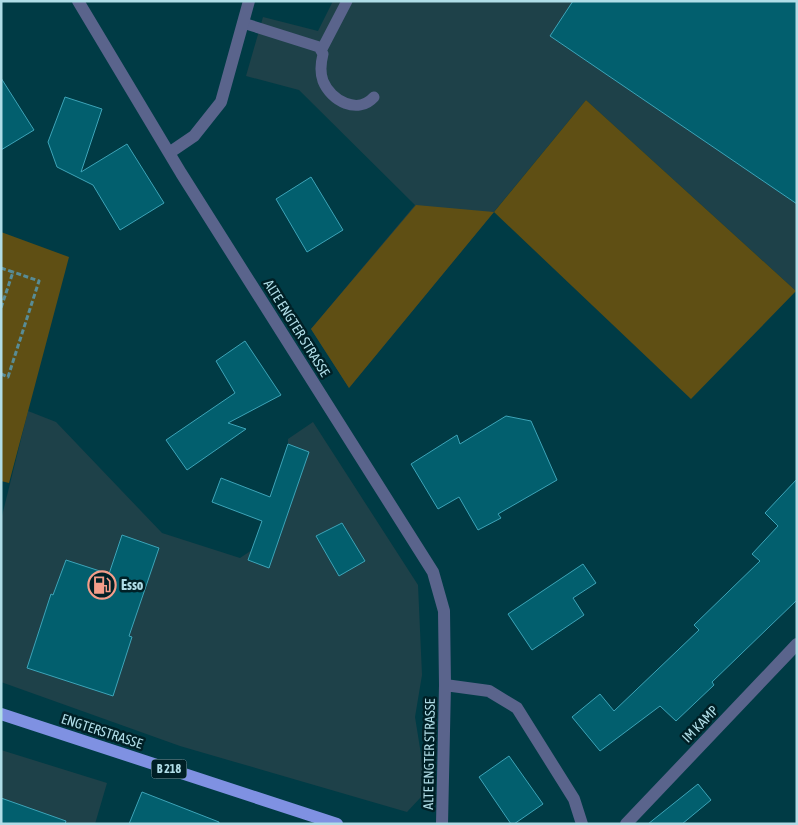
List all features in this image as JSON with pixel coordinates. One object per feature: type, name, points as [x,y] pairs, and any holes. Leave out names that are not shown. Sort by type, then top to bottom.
[{"type":"main road","name":"ENGTERSTRASSE","points":[[1,714],[337,824]]},
{"type":"street","name":"ALTE ENGTER STRASSE","points":[[78,1],[169,153],[433,572],[444,611],[446,685],[442,824]]},
{"type":"street","points":[[169,153],[194,136],[205,125],[221,102],[249,1]]},
{"type":"street","name":"IM KAMP","points":[[626,824],[797,644]]},
{"type":"street","name":"ALTE ENGTER STRASSE","points":[[446,685],[489,691],[517,708],[574,799],[582,824]]},
{"type":"lane","points":[[347,1],[322,49],[323,80],[334,96],[351,106],[364,104],[374,97]]},
{"type":"lane","points":[[243,23],[322,49]]},
{"type":"path","points":[[1,268],[39,281],[8,376],[1,374]]},
{"type":"path","points":[[1,308],[13,272]]},
{"type":"shaded area","points":[[333,1],[797,1],[796,291],[586,100],[349,388],[311,329],[415,205],[299,90],[246,76],[263,17],[318,31]]},
{"type":"shaded area","points":[[586,100],[796,291],[691,399],[494,212]]},
{"type":"shaded area","points":[[416,205],[494,212],[349,388],[311,329]]},
{"type":"shaded area","points":[[1,232],[69,257],[9,483],[1,481]]},
{"type":"shaded area","points":[[28,411],[56,422],[162,533],[240,558],[252,550],[288,444],[288,439],[313,422],[418,585],[422,675],[415,717],[423,767],[421,797],[407,812],[180,746],[1,682],[1,520]]},
{"type":"shaded area","points":[[1,750],[107,783],[95,824],[1,824]]},
{"type":"building","points":[[573,1],[797,1],[797,204],[550,36]]},
{"type":"building","points":[[1,78],[34,130],[1,150]]},
{"type":"building","points":[[65,97],[102,109],[81,172],[127,144],[164,203],[120,230],[93,185],[57,167],[48,142]]},
{"type":"building","points":[[311,177],[343,230],[307,252],[276,199]]},
{"type":"building","points":[[245,341],[281,395],[228,423],[246,429],[187,470],[166,440],[235,393],[216,361]]},
{"type":"building","points":[[506,416],[531,421],[557,480],[498,514],[501,518],[478,530],[459,497],[438,509],[411,464],[457,435],[460,444]]},
{"type":"building","points":[[288,444],[309,452],[269,568],[248,560],[262,521],[212,502],[221,478],[270,497]]},
{"type":"building","points":[[797,479],[797,600],[712,682],[714,685],[676,721],[660,706],[600,751],[572,717],[600,694],[614,711],[699,630],[694,625],[760,561],[752,554],[778,526],[765,513]]},
{"type":"building","points":[[342,523],[365,561],[339,576],[316,536]]},
{"type":"building","points":[[122,535],[159,548],[129,636],[132,637],[113,696],[27,668],[51,594],[53,595],[66,560],[109,574]]},
{"type":"building","points":[[583,564],[596,583],[573,598],[584,615],[532,650],[508,614]]},
{"type":"building","points":[[509,756],[543,804],[514,824],[511,824],[479,777]]},
{"type":"building","points":[[698,784],[711,800],[682,824],[648,824]]},
{"type":"building","points":[[142,792],[219,822],[219,824],[129,824]]},
{"type":"building","points":[[1,798],[66,821],[65,824],[1,824]]},
{"type":"place","name":"Esso","points":[[102,585]]}]
